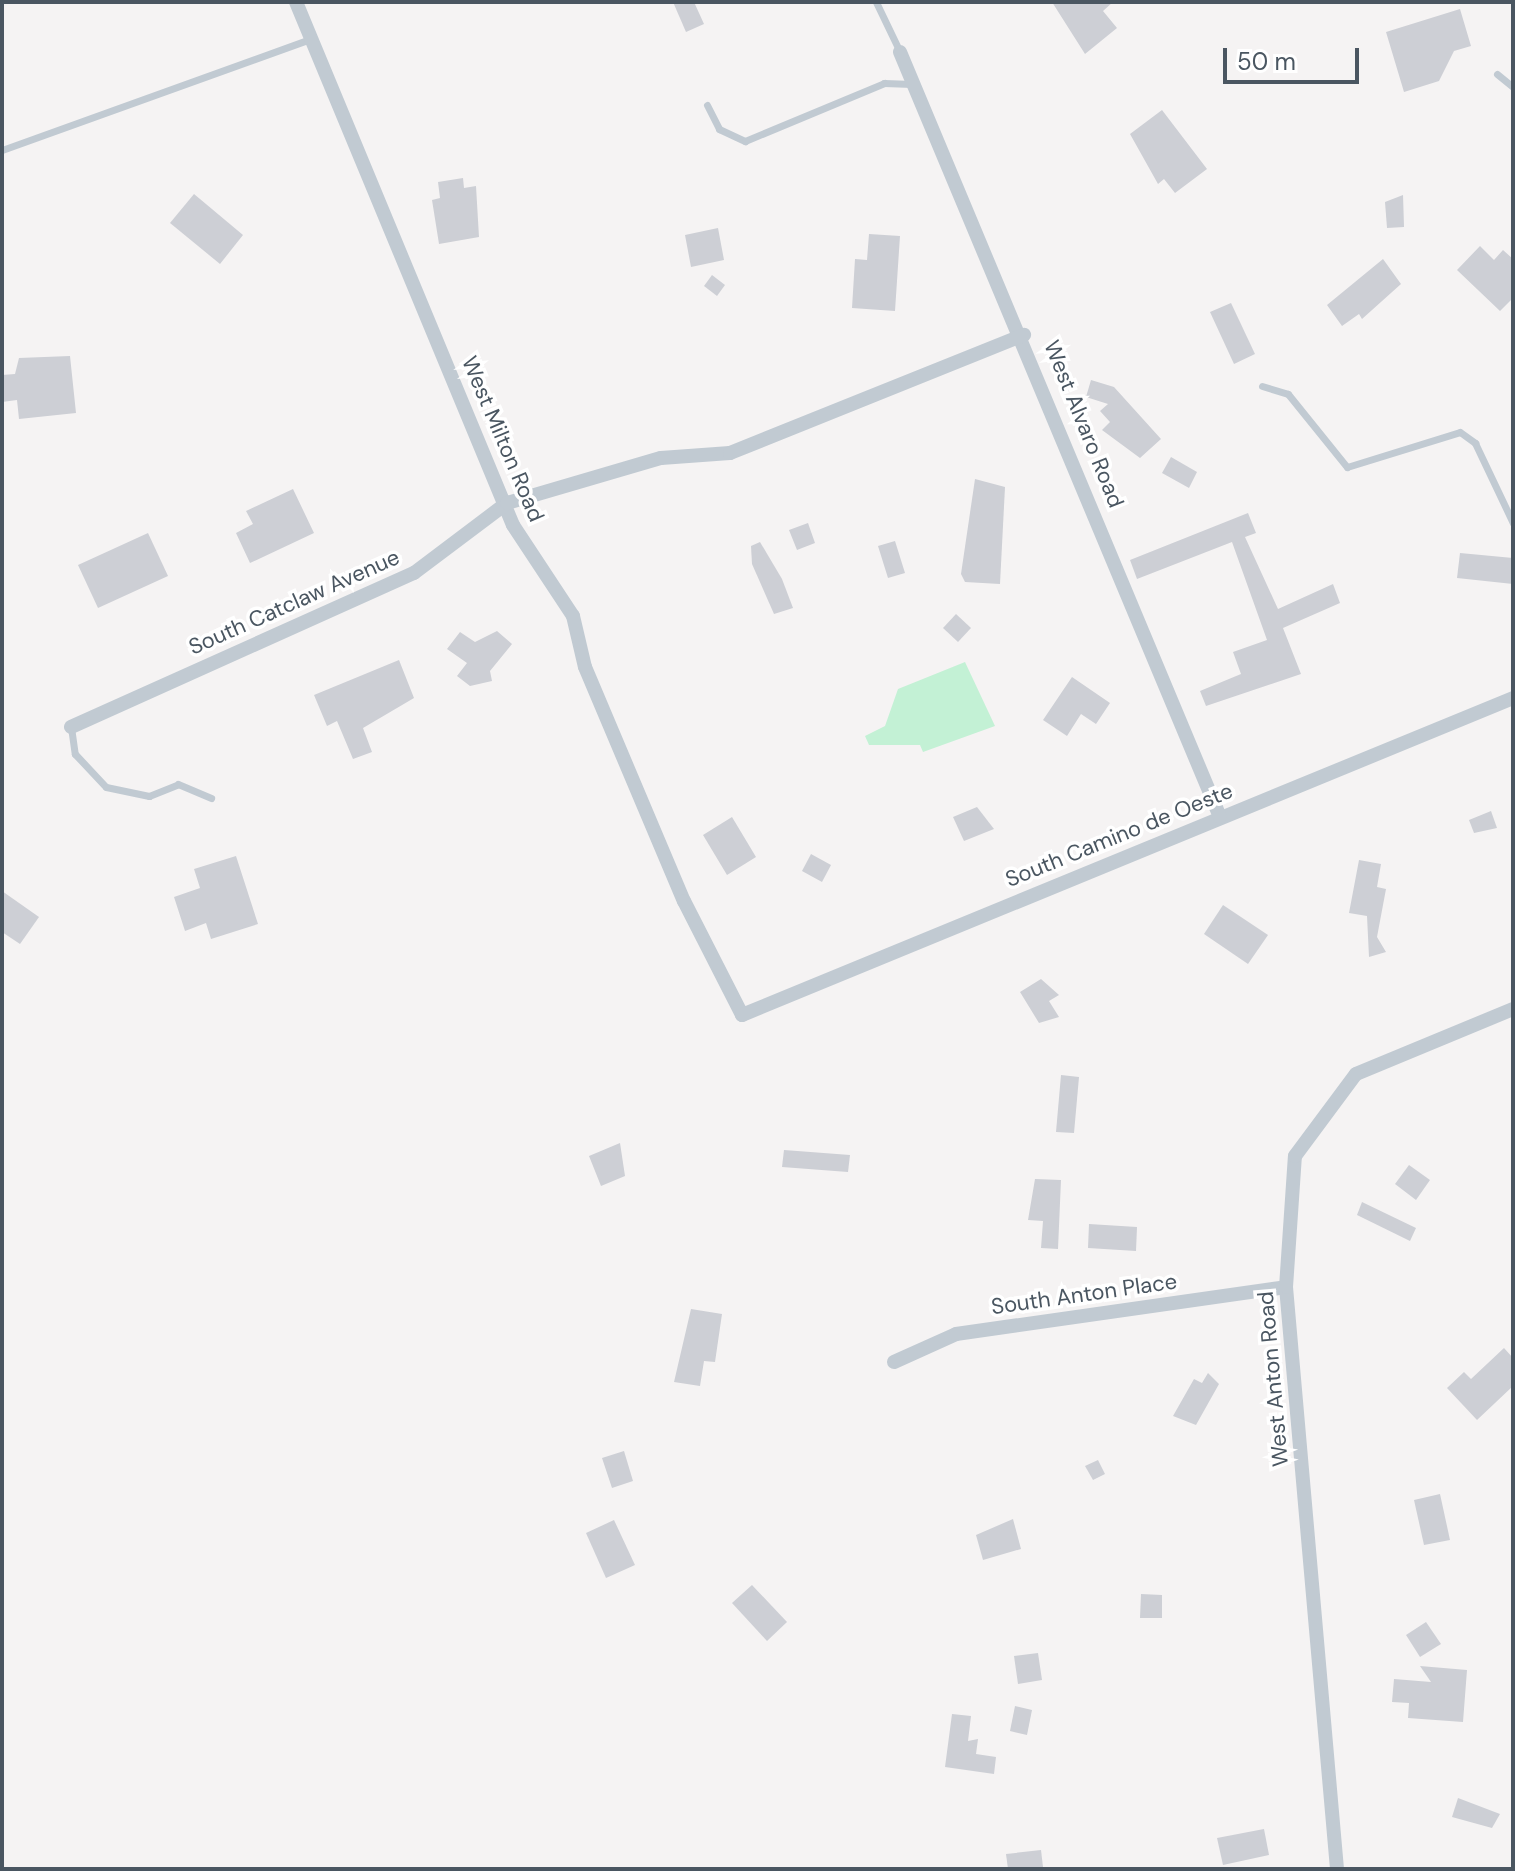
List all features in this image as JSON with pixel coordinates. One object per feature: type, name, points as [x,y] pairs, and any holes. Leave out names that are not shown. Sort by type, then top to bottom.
[{"type":"street","name":"West Milton Road","points":[[296,2],[525,547],[573,616],[585,667],[684,901],[742,1015]]},
{"type":"street","name":"West Alvaro Road","points":[[900,52],[1024,335],[1220,817]]},
{"type":"street","name":"South Catclaw Avenue","points":[[71,727],[414,573],[507,503],[661,458],[730,453],[1024,335]]},
{"type":"street","name":"South Camino de Oeste","points":[[742,1015],[1513,698]]},
{"type":"street","name":"West Anton Road","points":[[1337,1869],[1286,1287],[1295,1156],[1356,1074],[1513,1009]]},
{"type":"street","name":"South Anton Place","points":[[894,1362],[956,1334],[1286,1287]]},
{"type":"lane","points":[[876,2],[900,52]]},
{"type":"lane","points":[[2,150],[311,39]]},
{"type":"lane","points":[[1497,74],[1513,87]]},
{"type":"lane","points":[[707,105],[719,129],[745,141],[884,83],[914,84]]},
{"type":"lane","points":[[1262,386],[1288,394],[1347,467],[1460,432],[1475,443],[1513,523]]},
{"type":"lane","points":[[71,727],[75,754],[106,787],[149,796],[178,784],[211,798]]},
{"type":"green space","points":[[965,662],[995,726],[923,752],[920,745],[869,745],[865,736],[885,726],[898,689]]},
{"type":"building","points":[[673,2],[694,2],[704,24],[686,32]]},
{"type":"building","points":[[1052,2],[1113,2],[1103,11],[1117,28],[1085,54]]},
{"type":"building","points":[[1460,9],[1471,46],[1454,51],[1439,81],[1404,92],[1386,32]]},
{"type":"building","points":[[1162,110],[1207,169],[1175,193],[1164,179],[1158,184],[1130,134]]},
{"type":"building","points":[[463,178],[464,188],[476,186],[479,237],[439,244],[432,200],[440,198],[438,182]]},
{"type":"building","points":[[194,194],[243,235],[220,264],[170,223]]},
{"type":"building","points":[[1403,195],[1404,227],[1387,228],[1385,202]]},
{"type":"building","points":[[718,228],[724,260],[691,267],[685,235]]},
{"type":"building","points":[[869,234],[900,236],[895,311],[852,308],[855,259],[867,260]]},
{"type":"building","points":[[1480,246],[1494,260],[1503,250],[1513,259],[1513,298],[1500,311],[1457,270]]},
{"type":"building","points":[[1383,259],[1401,284],[1362,319],[1359,314],[1342,326],[1327,305]]},
{"type":"building","points":[[712,275],[725,285],[717,296],[704,286]]},
{"type":"building","points":[[1231,303],[1255,354],[1234,364],[1210,312]]},
{"type":"building","points":[[70,356],[76,413],[19,419],[17,400],[2,402],[2,375],[15,374],[19,358]]},
{"type":"building","points":[[1091,380],[1114,387],[1161,439],[1140,458],[1102,430],[1110,422],[1100,411],[1108,404],[1086,397]]},
{"type":"building","points":[[1171,457],[1197,472],[1189,488],[1162,473]]},
{"type":"building","points":[[975,479],[1005,487],[1000,584],[965,582],[961,574]]},
{"type":"building","points":[[293,489],[314,533],[250,563],[236,533],[253,524],[246,511]]},
{"type":"building","points":[[1248,513],[1256,533],[1245,537],[1278,609],[1333,584],[1340,603],[1283,628],[1301,674],[1206,706],[1200,691],[1241,674],[1233,652],[1267,640],[1232,542],[1137,579],[1130,560]]},
{"type":"building","points":[[808,523],[815,543],[797,550],[789,530]]},
{"type":"building","points":[[148,533],[168,576],[98,608],[78,565]]},
{"type":"building","points":[[895,541],[905,573],[888,578],[878,546]]},
{"type":"building","points":[[760,542],[782,579],[793,608],[774,614],[752,564],[751,546]]},
{"type":"building","points":[[1460,553],[1513,558],[1513,584],[1457,578]]},
{"type":"building","points":[[956,614],[971,628],[958,642],[943,628]]},
{"type":"building","points":[[497,631],[512,644],[490,671],[492,681],[470,686],[457,676],[467,663],[447,649],[460,632],[475,642]]},
{"type":"building","points":[[399,660],[414,698],[363,728],[372,752],[353,759],[337,721],[327,726],[314,695]]},
{"type":"building","points":[[1072,677],[1110,703],[1096,724],[1081,714],[1067,736],[1043,720]]},
{"type":"building","points":[[977,807],[994,829],[964,841],[953,817]]},
{"type":"building","points":[[1491,811],[1497,828],[1474,833],[1469,820]]},
{"type":"building","points":[[732,817],[756,857],[727,875],[703,835]]},
{"type":"building","points":[[811,854],[831,865],[822,882],[802,871]]},
{"type":"building","points":[[236,856],[258,924],[211,939],[206,923],[185,931],[174,897],[200,888],[194,869]]},
{"type":"building","points":[[1359,860],[1381,864],[1377,887],[1386,889],[1377,937],[1386,952],[1369,957],[1367,916],[1349,913]]},
{"type":"building","points":[[2,891],[39,917],[20,944],[2,932]]},
{"type":"building","points":[[1223,905],[1268,935],[1248,964],[1204,934]]},
{"type":"building","points":[[1041,979],[1059,995],[1049,1001],[1059,1017],[1039,1023],[1020,992]]},
{"type":"building","points":[[1061,1075],[1079,1077],[1074,1133],[1056,1132]]},
{"type":"building","points":[[620,1143],[625,1176],[601,1186],[589,1156]]},
{"type":"building","points":[[784,1150],[850,1155],[848,1172],[782,1167]]},
{"type":"building","points":[[1409,1165],[1430,1180],[1416,1200],[1395,1184]]},
{"type":"building","points":[[1035,1179],[1061,1180],[1058,1249],[1041,1248],[1043,1221],[1028,1220]]},
{"type":"building","points":[[1362,1202],[1416,1228],[1410,1241],[1357,1215]]},
{"type":"building","points":[[1089,1224],[1137,1227],[1136,1251],[1088,1248]]},
{"type":"building","points":[[691,1309],[722,1314],[715,1362],[704,1361],[700,1386],[674,1382]]},
{"type":"building","points":[[1504,1348],[1513,1358],[1513,1386],[1477,1420],[1447,1388],[1464,1372],[1471,1379]]},
{"type":"building","points":[[1208,1373],[1219,1384],[1196,1425],[1173,1416],[1194,1379],[1202,1383]]},
{"type":"building","points":[[624,1451],[633,1481],[612,1488],[602,1458]]},
{"type":"building","points":[[1098,1460],[1105,1474],[1093,1480],[1085,1466]]},
{"type":"building","points":[[1440,1494],[1450,1540],[1424,1545],[1414,1500]]},
{"type":"building","points":[[1013,1519],[1021,1549],[983,1560],[976,1535]]},
{"type":"building","points":[[614,1520],[635,1565],[606,1578],[586,1533]]},
{"type":"building","points":[[752,1585],[787,1622],[767,1641],[732,1603]]},
{"type":"building","points":[[1141,1594],[1162,1595],[1162,1618],[1140,1618]]},
{"type":"building","points":[[1426,1622],[1441,1644],[1420,1657],[1406,1635]]},
{"type":"building","points":[[1038,1653],[1042,1680],[1018,1684],[1014,1656]]},
{"type":"building","points":[[1420,1666],[1467,1670],[1463,1722],[1408,1718],[1409,1703],[1392,1702],[1394,1679],[1431,1682]]},
{"type":"building","points":[[1015,1706],[1032,1710],[1027,1735],[1010,1731]]},
{"type":"building","points":[[952,1714],[971,1716],[968,1741],[978,1739],[976,1754],[996,1757],[994,1774],[945,1767]]},
{"type":"building","points":[[1458,1798],[1500,1814],[1492,1828],[1452,1817]]},
{"type":"building","points":[[1264,1829],[1269,1855],[1223,1865],[1217,1838]]},
{"type":"building","points":[[1041,1850],[1043,1867],[1008,1869],[1006,1854]]}]
